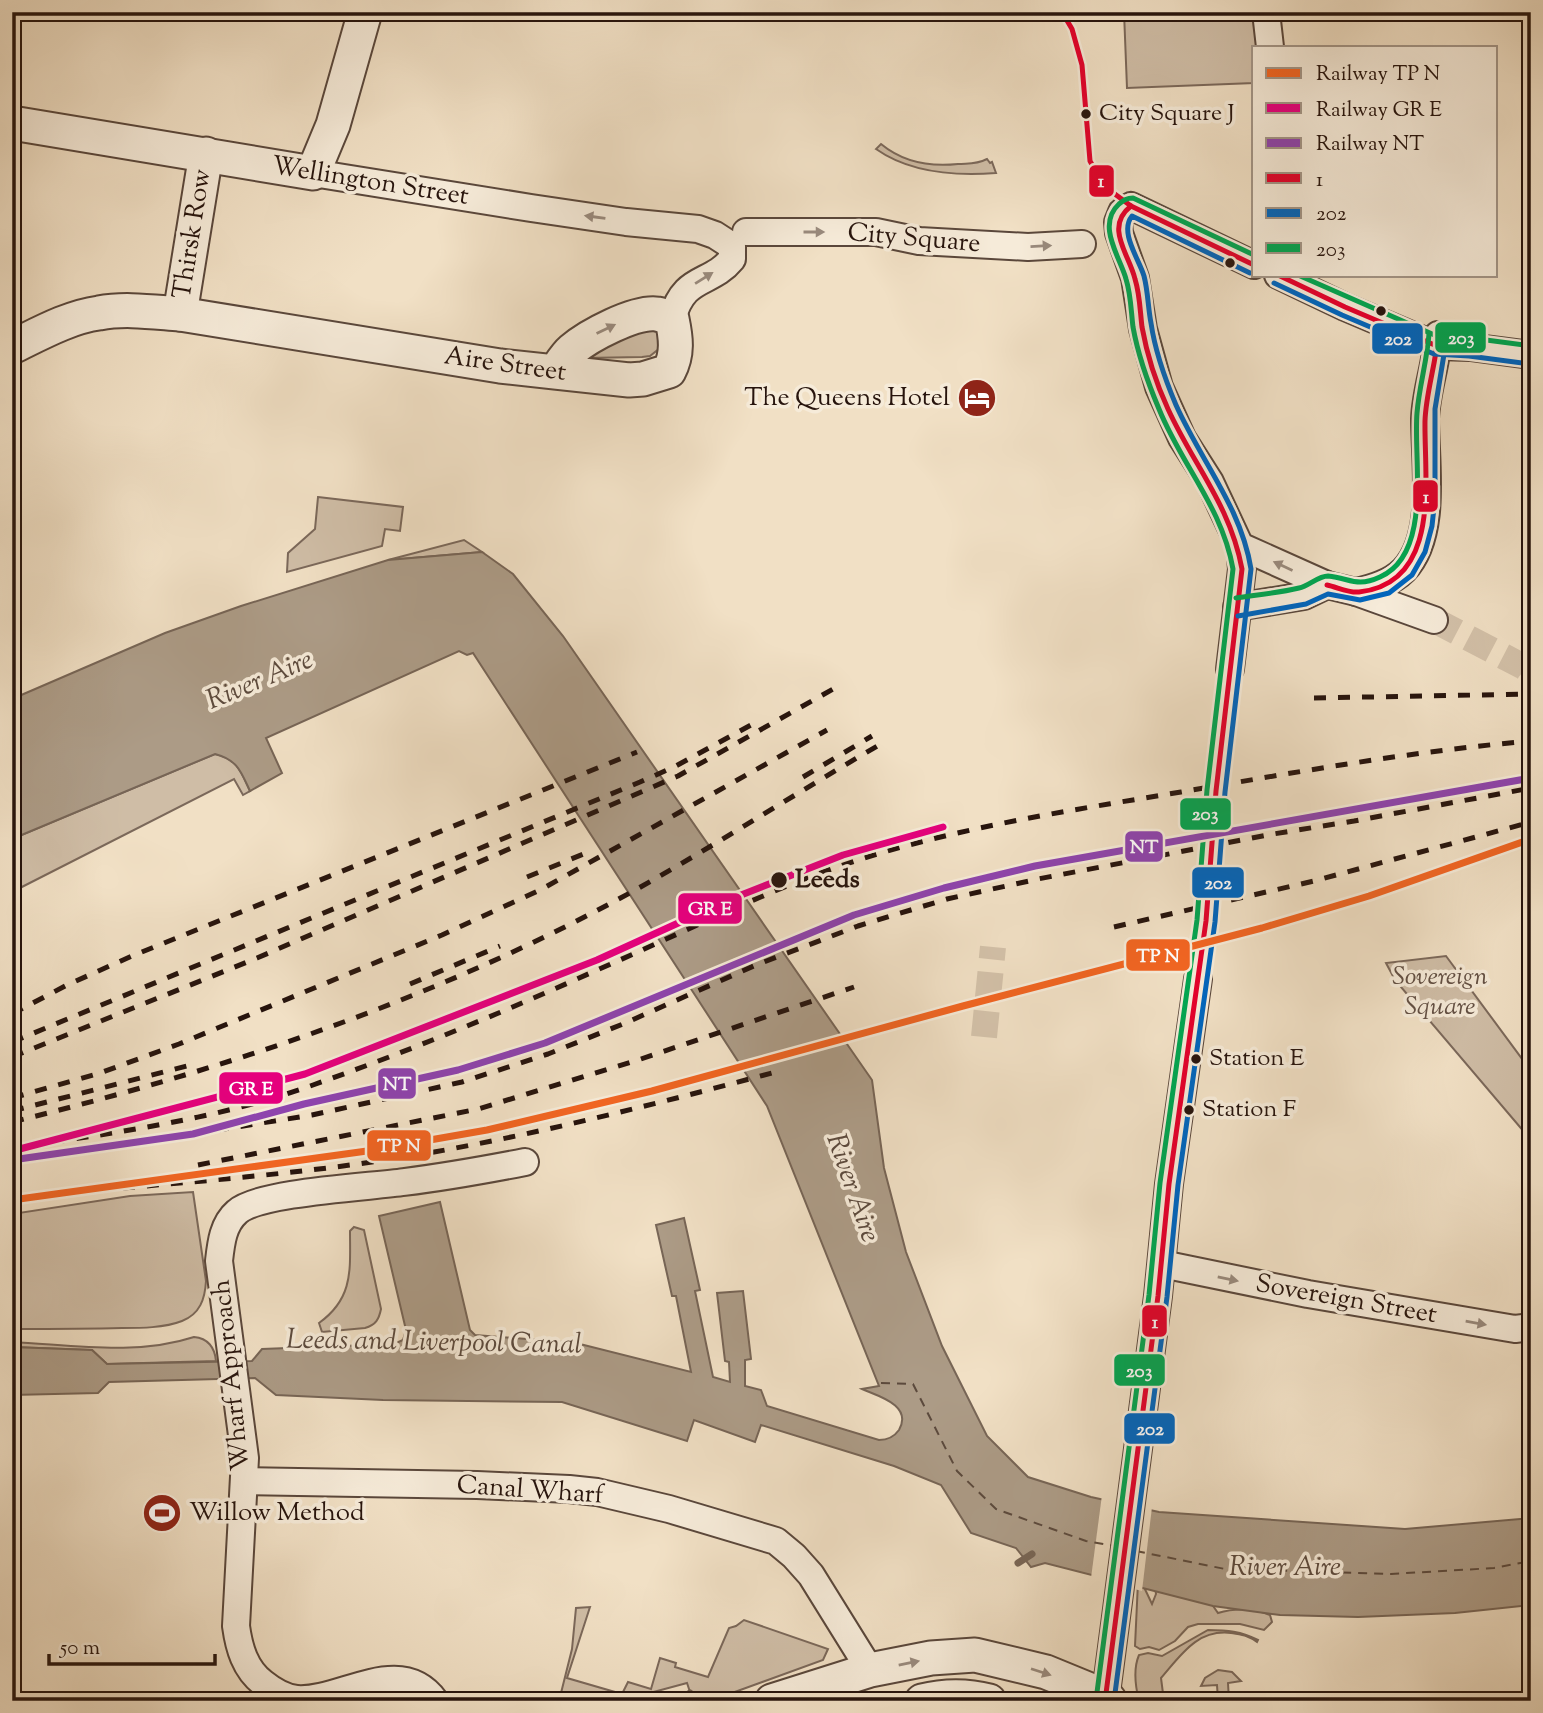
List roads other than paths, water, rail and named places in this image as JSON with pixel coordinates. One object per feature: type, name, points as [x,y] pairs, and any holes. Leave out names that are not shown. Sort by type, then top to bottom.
[{"type":"street","points":[[313,173],[333,125],[365,12]]},
{"type":"street","points":[[1266,12],[1270,46]]},
{"type":"street","name":"Wellington Street","points":[[12,123],[531,208],[736,236]]},
{"type":"street","name":"Thirsk Row","points":[[180,314],[206,154]]},
{"type":"street","points":[[1230,669],[1242,569],[1240,546],[1210,482],[1182,438],[1159,387],[1143,329],[1135,278],[1119,233],[1118,222],[1122,212],[1131,206],[1252,263]]},
{"type":"street","name":"City Square","points":[[736,236],[876,232],[919,240],[1028,247],[1082,244]]},
{"type":"street","points":[[555,372],[571,351],[622,322],[649,314],[659,314],[672,319],[683,294],[732,259],[732,246],[736,236]]},
{"type":"street","points":[[1283,276],[1345,307],[1404,331],[1437,341],[1531,355]]},
{"type":"street","name":"Aire Street","points":[[12,346],[99,313],[124,311],[180,314],[500,366],[629,380],[669,371],[676,349],[672,319]]},
{"type":"street","points":[[1356,592],[1382,585],[1404,571],[1417,552],[1424,526],[1426,397],[1437,341]]},
{"type":"street","points":[[1240,546],[1327,585],[1356,592],[1434,620]]},
{"type":"street","points":[[1237,607],[1304,596],[1327,585]]},
{"type":"street","points":[[772,1701],[870,1671],[931,1658],[975,1655],[1046,1672],[1107,1699],[1169,1184],[1198,979]]},
{"type":"street","name":"Wharf Approach","points":[[435,1701],[428,1691],[388,1679],[368,1682],[333,1694],[295,1699],[272,1690],[257,1679],[247,1663],[239,1645],[236,1626],[245,1458],[219,1261],[222,1239],[227,1224],[238,1210],[257,1202],[524,1163]]},
{"type":"street","name":"Sovereign Street","points":[[1161,1264],[1308,1294],[1515,1329],[1531,1327]]},
{"type":"street","name":"Canal Wharf","points":[[244,1481],[477,1485],[597,1492],[669,1509],[776,1541],[811,1575],[870,1671]]},
{"type":"street","points":[[922,1701],[940,1696],[966,1695],[989,1701]]},
{"type":"water","points":[[482,552],[513,574],[563,636],[872,1080],[884,1168],[906,1252],[942,1346],[987,1436],[1028,1477],[1091,1497],[1159,1512],[1405,1529],[1531,1518],[1531,1605],[1455,1613],[1358,1617],[1280,1615],[1213,1606],[1045,1563],[1031,1567],[1016,1548],[971,1533],[941,1485],[894,1466],[761,1425],[755,1442],[694,1420],[687,1441],[562,1402],[383,1400],[276,1395],[255,1378],[109,1382],[98,1393],[12,1395],[12,1347],[92,1350],[107,1364],[252,1361],[262,1349],[394,1344],[403,1340],[406,1330],[379,1216],[440,1202],[470,1330],[475,1335],[576,1343],[691,1372],[676,1296],[672,1296],[656,1225],[684,1218],[700,1290],[695,1291],[713,1377],[730,1382],[717,1293],[743,1291],[751,1359],[745,1360],[745,1386],[761,1390],[767,1406],[879,1440],[890,1438],[899,1430],[902,1421],[898,1408],[884,1398],[862,1389],[879,1386],[767,1106],[473,653],[467,655],[459,651],[266,738],[282,773],[250,791],[234,763],[215,754],[12,839],[12,699],[165,633],[388,560]]},
{"type":"waterway","points":[[1018,1563],[1032,1554]]},
{"type":"waterway","points":[[680,1701],[690,1693]]},
{"type":"tunnel","points":[[1434,620],[1531,673]]},
{"type":"tunnel","points":[[1198,979],[1230,669]]},
{"type":"tunnel","points":[[984,1037],[993,947]]},
{"type":"railway","points":[[12,1057],[257,958],[678,776],[835,688]]},
{"type":"railway","points":[[1314,698],[1531,694]]},
{"type":"railway","points":[[12,1042],[640,782],[674,767],[751,725]]},
{"type":"railway","points":[[12,1098],[100,1073],[179,1044],[442,935],[542,889],[827,730]]},
{"type":"railway","points":[[803,777],[872,736]]},
{"type":"railway","points":[[29,1146],[208,1115],[313,1085],[492,1016],[781,889],[884,852],[1053,814],[1399,756],[1531,741]]},
{"type":"railway","points":[[12,1122],[93,1101],[253,1053],[411,996],[487,964],[637,889],[879,745]]},
{"type":"railway","points":[[12,1014],[67,985],[132,956],[637,752]]},
{"type":"railway","points":[[193,1134],[312,1115],[462,1082],[548,1054],[756,965],[858,926],[947,899],[1273,834],[1531,788]]},
{"type":"railway","points":[[1114,927],[1314,881],[1531,822]]},
{"type":"railway","points":[[527,877],[591,851]]},
{"type":"railway","points":[[410,984],[500,946]]},
{"type":"railway","points":[[198,1165],[478,1109],[638,1060],[854,987]]},
{"type":"railway","points":[[12,1111],[187,1066]]},
{"type":"railway","points":[[99,1190],[294,1172],[458,1148],[644,1106],[783,1070]]},
{"type":"rail line","name":"NT","points":[[12,1160],[193,1134],[304,1104],[458,1070],[545,1043],[854,915],[944,888],[1035,866],[1531,778]]},
{"type":"place","name":"City Square J","points":[[1086,114]]},
{"type":"place","name":"The Queens Hotel","points":[[977,398]]},
{"type":"place","name":"Leeds","points":[[779,880]]},
{"type":"place","name":"Station E","points":[[1196,1059]]},
{"type":"place","name":"Station F","points":[[1189,1110]]},
{"type":"place","name":"Willow Method","points":[[162,1513]]},
{"type":"water label","name":"River Aire","points":[[260,681]]},
{"type":"water label","name":"River Aire","points":[[852,1188]]},
{"type":"water label","name":"Leeds and Liverpool Canal","points":[[434,1343]]},
{"type":"water label","name":"River Aire","points":[[1285,1568]]},
{"type":"park label","name":"Sovereign Square","points":[[1440,992]]}]
